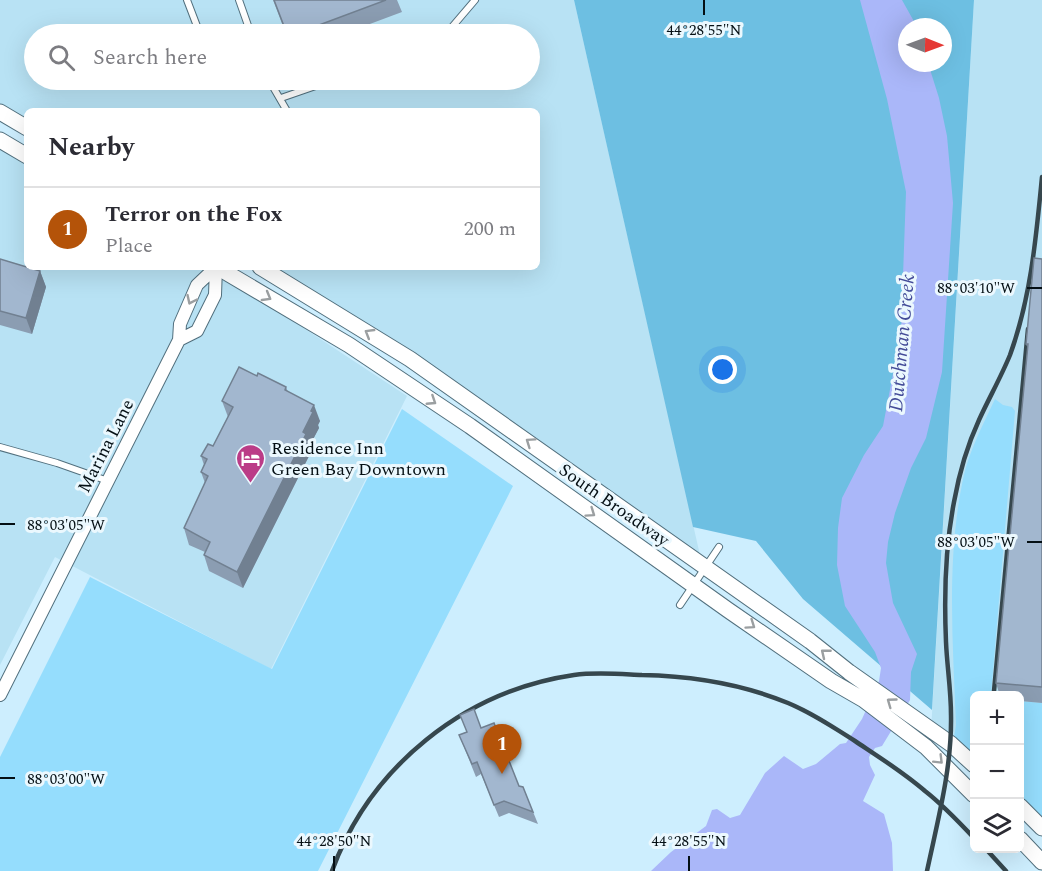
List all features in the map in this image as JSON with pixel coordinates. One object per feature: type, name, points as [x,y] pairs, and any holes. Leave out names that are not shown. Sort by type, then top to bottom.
[{"type":"street","points":[[0,112],[24,126]]},
{"type":"street","points":[[0,140],[24,154]]},
{"type":"street","name":"Marina Lane","points":[[0,696],[179,340],[180,324],[198,285],[213,270]]},
{"type":"street","name":"Marina Lane","points":[[179,340],[197,331],[215,295],[216,270]]},
{"type":"street","name":"South Broadway","points":[[221,270],[349,345],[470,426],[831,681],[868,694]]},
{"type":"street","name":"South Broadway","points":[[265,270],[410,359],[810,641],[868,694],[906,722],[951,744],[970,761]]},
{"type":"street","name":"South Broadway","points":[[906,722],[926,747],[970,790]]},
{"type":"street","points":[[1024,810],[1042,828]]},
{"type":"street","points":[[1024,843],[1042,862]]},
{"type":"lane","points":[[187,0],[196,24]]},
{"type":"lane","points":[[238,0],[247,24]]},
{"type":"lane","points":[[454,24],[474,0]]},
{"type":"lane","points":[[276,90],[286,108]]},
{"type":"lane","points":[[281,98],[304,90]]},
{"type":"lane","points":[[0,447],[57,463],[109,482]]},
{"type":"lane","points":[[680,604],[719,547]]},
{"type":"shaded area","points":[[0,0],[574,0],[702,564],[264,270],[540,270],[540,108],[24,108],[24,126],[0,112]]},
{"type":"shaded area","points":[[574,0],[974,0],[932,710],[803,599],[756,541],[693,527]]},
{"type":"shaded area","points":[[974,0],[1042,0],[1042,828],[1024,810],[1024,691],[970,691],[970,762],[931,731]]},
{"type":"shaded area","points":[[0,149],[24,163],[24,270],[208,270],[264,302],[407,396],[271,669],[55,557],[0,665]]},
{"type":"shaded area","points":[[995,399],[1003,405],[1012,407],[1015,411],[991,691],[970,691],[970,752],[954,737],[956,725],[952,602],[954,540],[958,510],[963,479],[977,438]]},
{"type":"shaded area","points":[[402,409],[513,486],[318,871],[0,871],[0,757],[90,577],[272,669]]},
{"type":"shaded area","points":[[1024,701],[1042,703],[1042,820],[1024,803]]},
{"type":"water","name":"Dutchman Creek","points":[[860,0],[902,0],[912,18],[898,18],[898,72],[931,72],[947,136],[953,203],[942,372],[926,438],[911,468],[895,513],[886,563],[893,603],[917,654],[911,672],[910,700],[882,746],[875,748],[869,757],[875,775],[863,801],[884,814],[892,843],[893,871],[651,871],[671,852],[706,826],[712,810],[717,809],[730,818],[740,815],[765,773],[784,756],[803,769],[816,764],[840,744],[846,743],[862,719],[879,681],[881,668],[875,652],[845,606],[837,565],[842,498],[864,455],[883,426],[901,332],[906,192],[887,99]]},
{"type":"building","points":[[274,0],[386,0],[322,24],[283,24]]},
{"type":"building","points":[[1034,258],[1042,259],[1042,687],[996,683]]},
{"type":"building","points":[[0,259],[24,266],[24,270],[40,271],[26,318],[0,311]]},
{"type":"building","name":"Residence Inn Green Bay Downtown","points":[[239,367],[257,376],[258,373],[286,387],[285,390],[314,405],[303,432],[306,434],[237,572],[204,555],[210,542],[184,528],[208,476],[201,472],[207,459],[201,456],[208,444],[213,446],[233,407],[222,401]]},
{"type":"building","points":[[474,709],[481,728],[494,723],[519,786],[523,787],[533,812],[504,801],[494,805],[477,762],[472,764],[459,735],[467,732],[460,715]]},
{"type":"railway","points":[[927,871],[944,793],[951,735],[945,607],[951,519],[967,450],[1010,355],[1023,311],[1032,267],[1042,177]]},
{"type":"railway","points":[[994,691],[1028,329]]},
{"type":"railway","points":[[332,871],[349,833],[370,799],[396,768],[426,740],[459,717],[495,698],[534,684],[574,675],[591,674],[698,679],[735,686],[788,703],[830,725],[900,771],[938,802],[970,834]]},
{"type":"railway","points":[[990,853],[1006,871]]},
{"type":"place","name":"Residence Inn Green Bay Downtown","points":[[250,484]]},
{"type":"place","name":"Terror on the Fox","points":[[502,774]]}]
